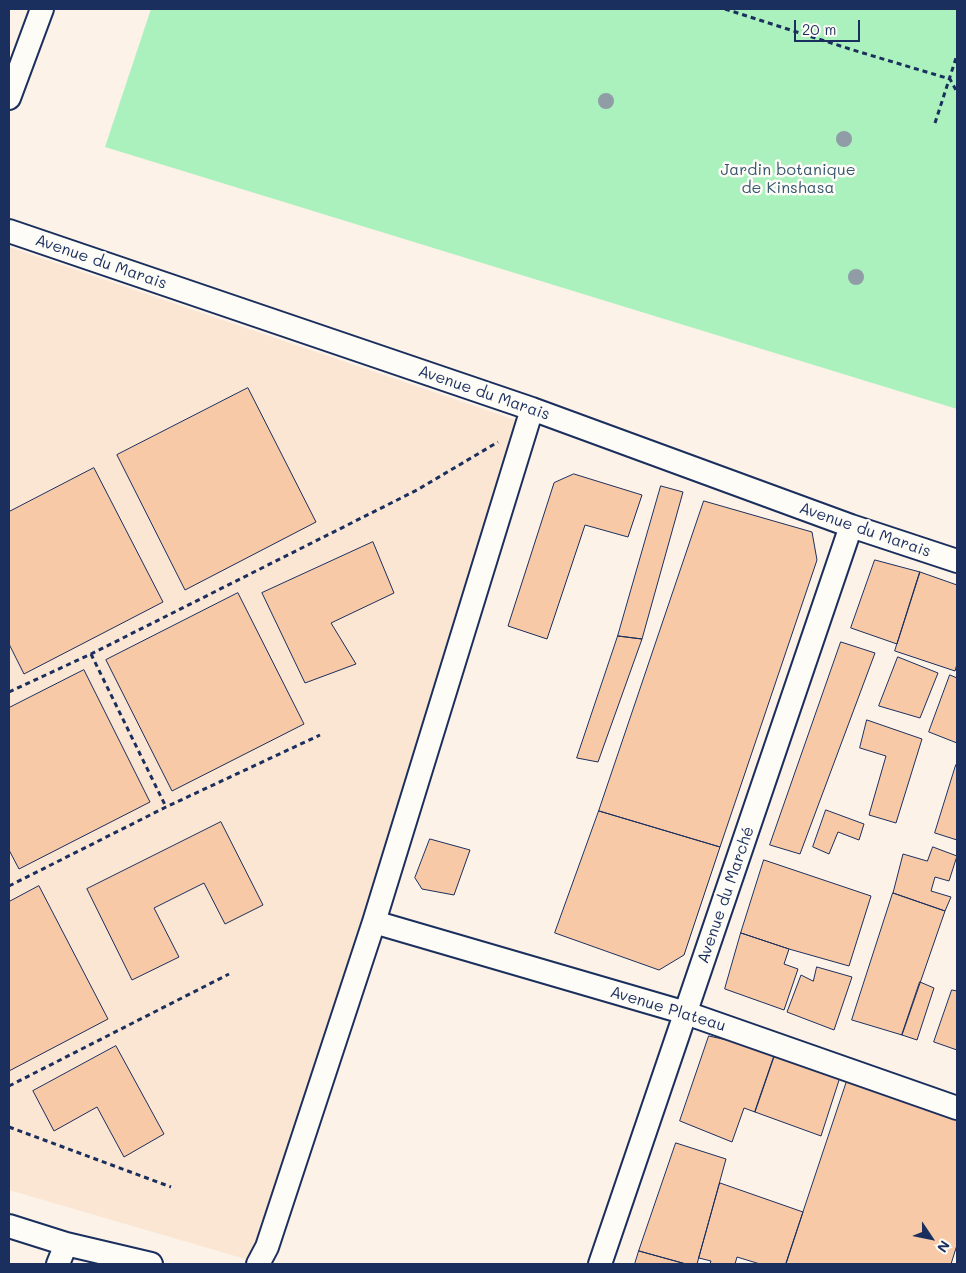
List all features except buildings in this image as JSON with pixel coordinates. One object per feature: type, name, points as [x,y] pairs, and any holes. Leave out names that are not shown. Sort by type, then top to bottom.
[{"type":"street","points":[[9,98],[42,9]]},
{"type":"street","name":"Avenue du Marais","points":[[9,231],[530,416],[957,561]]},
{"type":"street","points":[[258,1264],[267,1247],[374,922],[530,416]]},
{"type":"street","name":"Avenue du Marché","points":[[600,1264],[851,526]]},
{"type":"street","name":"Avenue Plateau","points":[[374,922],[686,1013],[957,1108]]},
{"type":"street","points":[[9,1226],[62,1254],[150,1264]]},
{"type":"path","points":[[726,9],[950,79],[957,92]]},
{"type":"path","points":[[936,123],[957,55]]},
{"type":"path","points":[[9,692],[91,654],[418,490],[530,416]]},
{"type":"path","points":[[91,654],[166,807]]},
{"type":"path","points":[[9,886],[166,807],[320,735]]},
{"type":"path","points":[[9,1086],[229,974]]},
{"type":"path","points":[[9,1127],[171,1187]]},
{"type":"shaded area","points":[[9,247],[527,424],[259,1263],[9,1190]]},
{"type":"green space","name":"Jardin botanique de Kinshasa","points":[[151,9],[957,9],[957,409],[105,147]]}]
